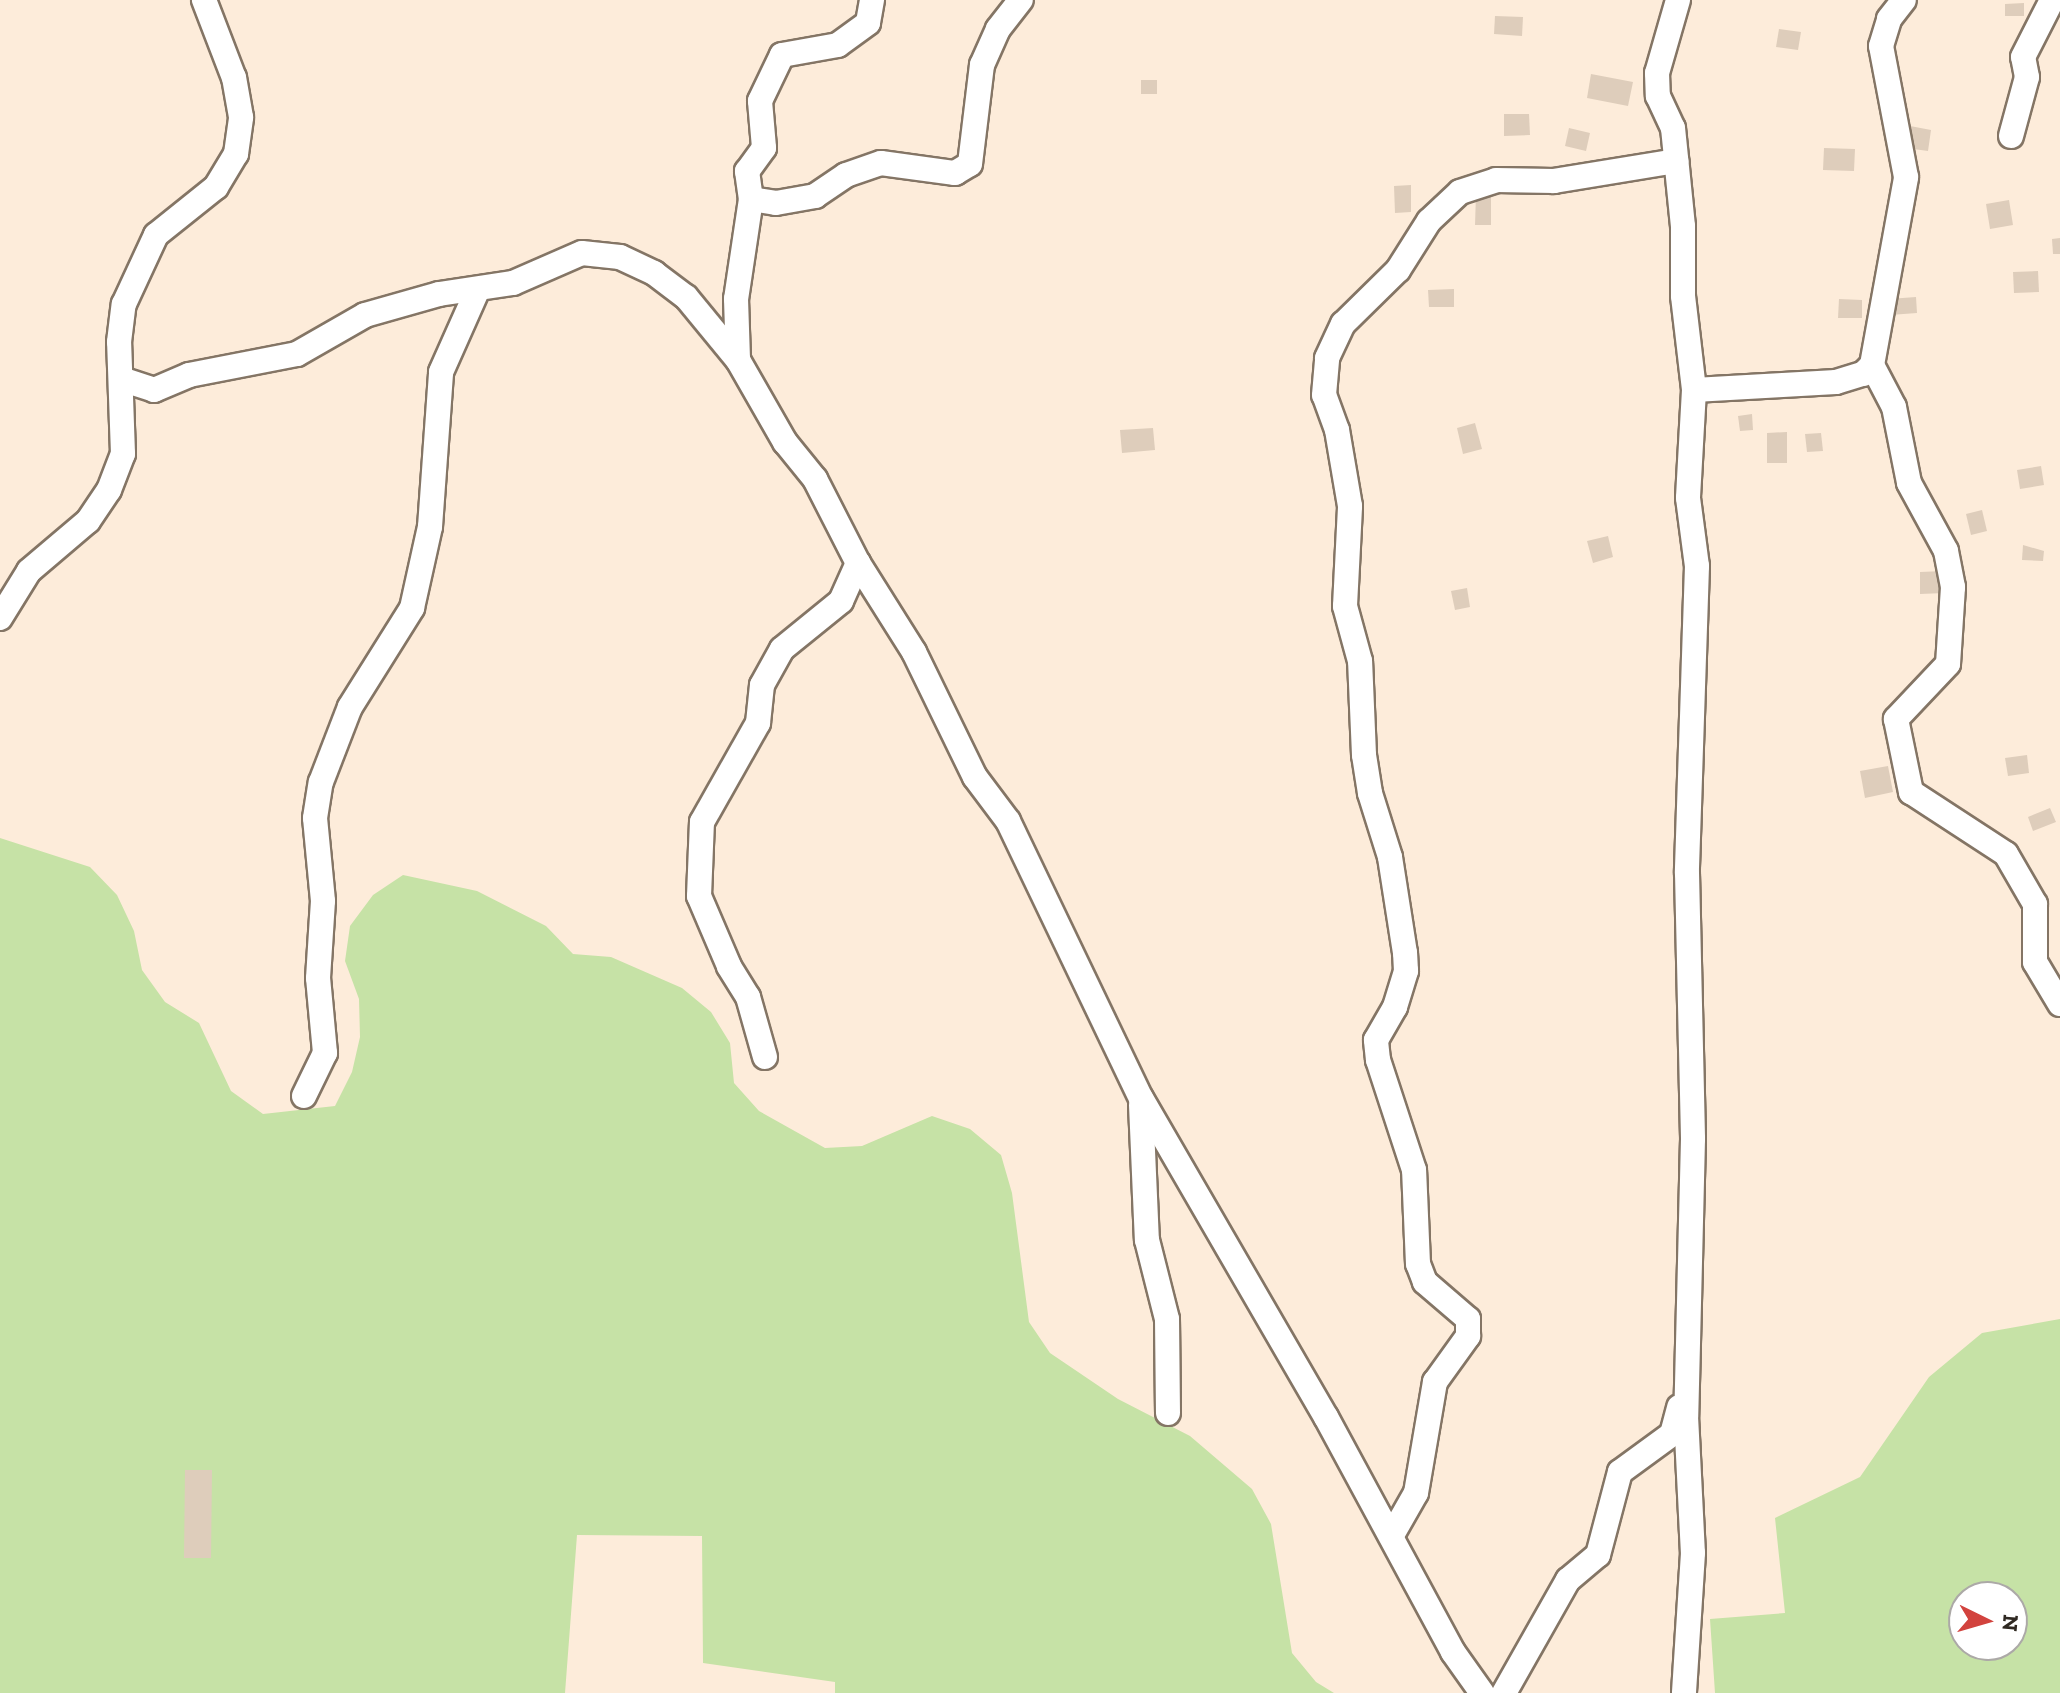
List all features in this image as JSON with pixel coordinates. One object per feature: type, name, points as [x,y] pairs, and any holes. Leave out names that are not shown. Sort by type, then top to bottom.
[{"type":"street","points":[[0,618],[29,571],[88,521],[109,490],[123,454],[124,380],[119,342],[124,304],[156,235],[216,187],[236,154],[241,117],[234,78],[204,0]]},
{"type":"street","points":[[738,360],[739,250],[751,199],[747,171],[764,148],[760,101],[782,55],[838,45],[868,23],[872,0]]},
{"type":"street","points":[[751,199],[776,203],[815,196],[846,175],[881,163],[955,173],[970,164],[982,65],[998,29],[1021,0]]},
{"type":"street","points":[[1678,0],[1657,73],[1658,96],[1673,128],[1676,161],[1694,390],[1688,498],[1697,566],[1688,812],[1693,1139],[1687,1396],[1693,1553],[1684,1693]]},
{"type":"street","points":[[1694,390],[1836,382],[1863,374],[1872,365],[1906,177],[1881,46],[1889,19],[1904,0]]},
{"type":"street","points":[[2011,136],[2027,77],[2023,57],[2052,0]]},
{"type":"street","points":[[1392,1535],[1416,1493],[1435,1382],[1468,1336],[1468,1319],[1425,1282],[1418,1264],[1414,1170],[1378,1060],[1376,1040],[1395,1007],[1406,971],[1405,953],[1390,857],[1370,793],[1364,755],[1360,661],[1345,606],[1350,506],[1337,430],[1324,395],[1327,358],[1343,324],[1398,270],[1429,221],[1460,192],[1496,180],[1554,181],[1676,161]]},
{"type":"street","points":[[124,380],[154,390],[189,375],[297,354],[365,315],[439,294],[477,291],[513,283],[582,253],[620,257],[686,297],[738,360],[785,442],[815,479],[858,563],[914,652],[975,777],[1008,821],[1141,1098],[1392,1535],[1453,1652],[1482,1693]]},
{"type":"street","points":[[304,1096],[325,1053],[318,978],[323,901],[315,818],[321,782],[350,707],[412,608],[430,527],[441,372],[477,291]]},
{"type":"street","points":[[1872,365],[1894,407],[1909,483],[1946,551],[1953,587],[1948,664],[1896,719],[1911,792],[2006,854],[2035,904],[2035,962],[2060,1004]]},
{"type":"street","points":[[765,1057],[748,997],[699,896],[702,822],[758,723],[762,685],[782,649],[841,601],[858,563]]},
{"type":"street","points":[[1141,1098],[1147,1240],[1170,1348],[1168,1413]]},
{"type":"street","points":[[1504,1693],[1568,1580],[1598,1555],[1620,1472],[1672,1434],[1680,1402],[1687,1396]]},
{"type":"green space","points":[[0,838],[90,867],[117,895],[134,931],[142,970],[165,1002],[199,1023],[231,1091],[263,1114],[335,1106],[352,1072],[360,1037],[359,999],[345,961],[350,926],[373,895],[403,875],[477,891],[546,926],[573,954],[611,957],[682,988],[711,1012],[730,1043],[734,1083],[759,1111],[825,1148],[862,1146],[932,1116],[970,1129],[1001,1155],[1012,1193],[1029,1322],[1050,1353],[1118,1399],[1190,1436],[1252,1489],[1271,1524],[1292,1653],[1316,1682],[1334,1693],[835,1693],[835,1682],[703,1663],[702,1536],[577,1535],[565,1693],[0,1693]]},
{"type":"green space","points":[[2060,1319],[2060,1693],[1715,1693],[1710,1619],[1785,1613],[1775,1518],[1860,1477],[1929,1377],[1982,1333]]},
{"type":"building","points":[[2024,3],[2024,16],[2005,16],[2005,4]]},
{"type":"building","points":[[1495,16],[1523,17],[1522,36],[1494,34]]},
{"type":"building","points":[[1779,29],[1801,32],[1798,50],[1776,47]]},
{"type":"building","points":[[1591,74],[1633,82],[1628,106],[1587,98]]},
{"type":"building","points":[[1141,80],[1157,80],[1157,94],[1141,94]]},
{"type":"building","points":[[1504,114],[1529,114],[1530,135],[1504,136]]},
{"type":"building","points":[[1910,126],[1931,130],[1928,151],[1906,148]]},
{"type":"building","points":[[1569,128],[1590,133],[1586,151],[1565,146]]},
{"type":"building","points":[[1824,148],[1855,149],[1854,171],[1823,170]]},
{"type":"building","points":[[1411,185],[1411,212],[1395,213],[1394,186]]},
{"type":"building","points":[[1476,194],[1491,194],[1491,225],[1475,225]]},
{"type":"building","points":[[2009,200],[2013,225],[1990,229],[1986,204]]},
{"type":"building","points":[[2060,238],[2060,254],[2053,254],[2052,239]]},
{"type":"building","points":[[2038,271],[2039,292],[2014,293],[2013,272]]},
{"type":"building","points":[[1454,289],[1454,307],[1429,307],[1428,290]]},
{"type":"building","points":[[1916,297],[1917,313],[1890,315],[1889,299]]},
{"type":"building","points":[[1839,299],[1862,300],[1862,318],[1838,318]]},
{"type":"building","points":[[1752,414],[1753,430],[1740,431],[1738,416]]},
{"type":"building","points":[[1475,423],[1482,449],[1463,454],[1457,428]]},
{"type":"building","points":[[1153,428],[1155,450],[1122,453],[1120,430]]},
{"type":"building","points":[[1787,432],[1787,463],[1767,463],[1767,433]]},
{"type":"building","points":[[1821,433],[1823,451],[1807,452],[1805,434]]},
{"type":"building","points":[[2041,466],[2044,485],[2020,489],[2017,470]]},
{"type":"building","points":[[1982,510],[1987,531],[1971,535],[1966,514]]},
{"type":"building","points":[[1608,536],[1613,557],[1593,563],[1587,541]]},
{"type":"building","points":[[2023,545],[2044,551],[2043,561],[2022,560]]},
{"type":"building","points":[[1944,571],[1945,593],[1920,594],[1920,572]]},
{"type":"building","points":[[1467,588],[1470,607],[1455,610],[1451,591]]},
{"type":"building","points":[[2027,755],[2029,773],[2008,776],[2005,758]]},
{"type":"building","points":[[1888,766],[1893,792],[1865,798],[1860,771]]},
{"type":"building","points":[[2050,808],[2056,822],[2033,831],[2028,817]]},
{"type":"building","points":[[185,1470],[212,1470],[211,1558],[184,1558]]}]
